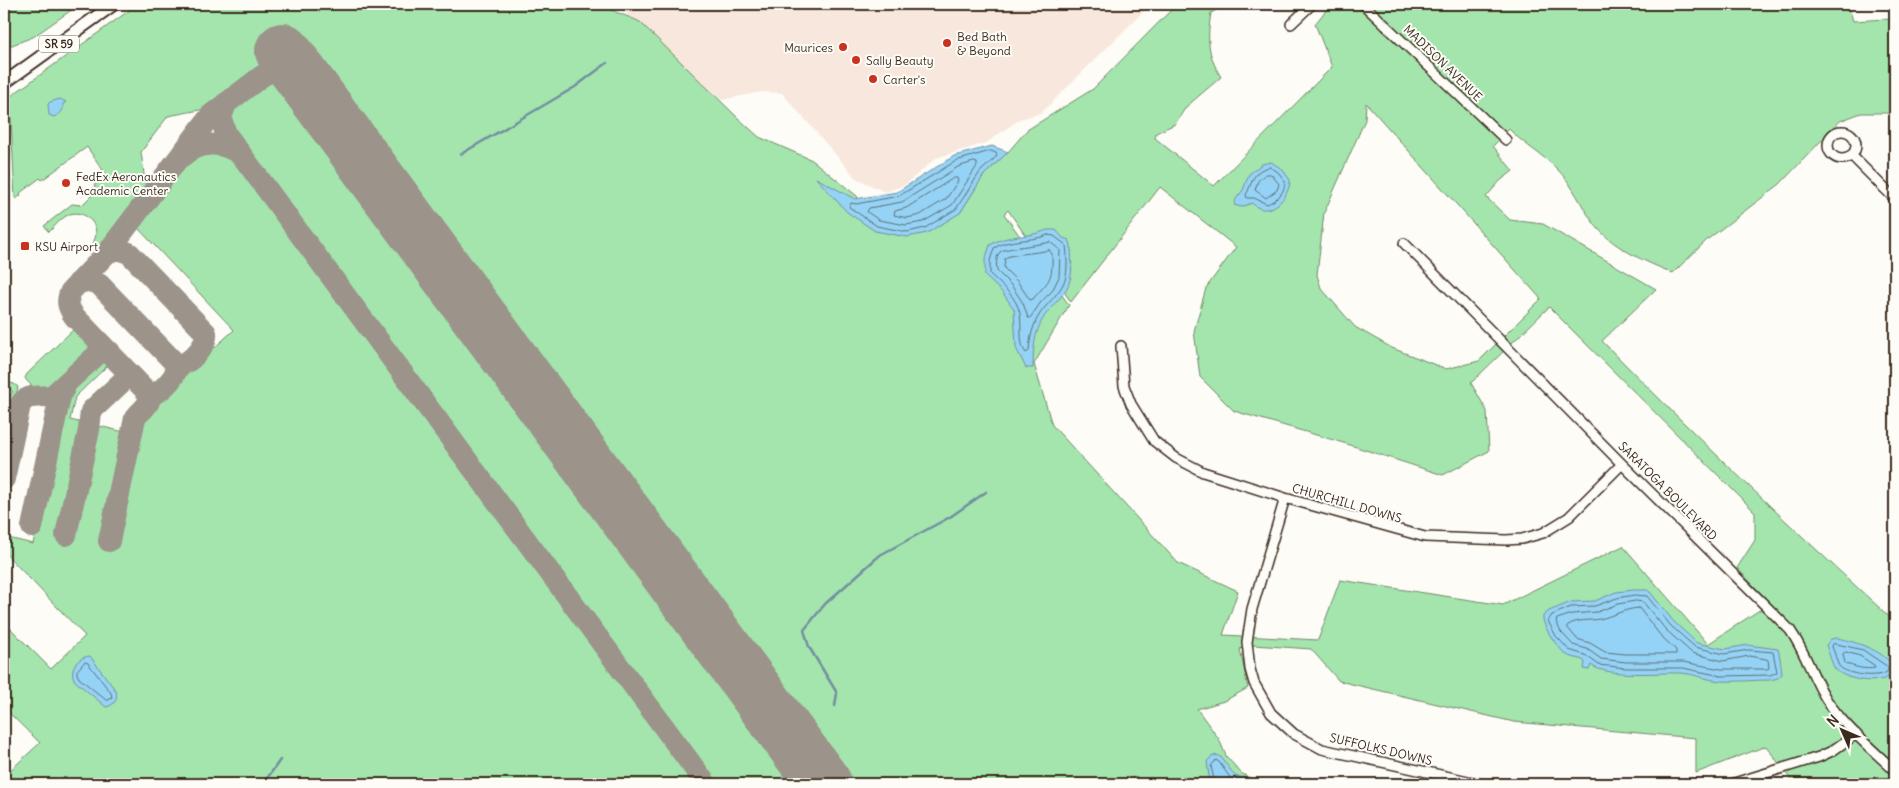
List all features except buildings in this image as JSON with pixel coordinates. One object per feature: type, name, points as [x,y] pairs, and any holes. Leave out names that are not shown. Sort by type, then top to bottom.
[{"type":"main road","name":"SR 59","points":[[6,78],[114,4]]},
{"type":"street","points":[[1291,24],[1312,4]]},
{"type":"street","name":"MADISON AVENUE","points":[[1363,4],[1506,140]]},
{"type":"street","points":[[1852,155],[1895,199]]},
{"type":"street","name":"SARATOGA BOULEVARD","points":[[1404,243],[1622,464],[1790,630],[1804,651],[1818,685],[1828,701],[1856,734],[1895,771]]},
{"type":"street","name":"CHURCHILL DOWNS","points":[[1120,346],[1124,386],[1130,404],[1148,432],[1164,450],[1190,467],[1284,498],[1425,537],[1522,539],[1543,533],[1569,517],[1622,464]]},
{"type":"street","name":"SUFFOLKS DOWNS","points":[[1284,498],[1252,609],[1247,642],[1254,683],[1272,713],[1294,734],[1322,749],[1482,784]]},
{"type":"street","points":[[1731,784],[1819,758],[1856,734]]},
{"type":"street","points":[[1891,784],[1895,780]]},
{"type":"shaded area","points":[[616,4],[1151,4],[1041,113],[1020,119],[986,143],[936,158],[905,185],[885,192],[856,178],[782,93],[761,92],[722,100],[705,89]]},
{"type":"green space","points":[[4,4],[80,4],[33,37],[4,48]]},
{"type":"green space","points":[[138,4],[601,4],[640,22],[759,137],[812,160],[857,196],[875,231],[960,213],[984,175],[1027,130],[1093,89],[1177,4],[1226,4],[1211,13],[1209,31],[1209,46],[1216,69],[1221,77],[1186,107],[1175,124],[1156,133],[1155,138],[1214,186],[1332,67],[1315,24],[1331,4],[1848,4],[1853,21],[1886,19],[1895,23],[1895,113],[1861,113],[1840,121],[1780,184],[1708,239],[1673,273],[1640,259],[1609,239],[1593,222],[1569,183],[1559,171],[1509,129],[1493,146],[1513,171],[1500,181],[1486,197],[1510,220],[1543,224],[1656,289],[1602,341],[1747,484],[1895,622],[1895,784],[1794,784],[1766,746],[1696,773],[1696,738],[1514,722],[1339,681],[1311,649],[1254,645],[1240,649],[1248,688],[1224,701],[1197,709],[1219,739],[1226,756],[1241,773],[1260,784],[838,784],[293,45],[205,109],[168,116],[141,152],[146,189],[99,251],[92,244],[96,232],[95,226],[92,221],[82,214],[67,215],[49,232],[44,226],[72,204],[82,205],[97,190],[94,185],[107,176],[87,147],[42,180],[40,178],[20,193],[21,195],[16,199],[11,118],[4,101]],"holes":[[[1366,103],[1541,299],[1479,361],[1446,369],[1392,348],[1355,327],[1321,288],[1317,275],[1324,213],[1365,120]],[[1160,187],[1236,247],[1206,288],[1194,331],[1200,377],[1234,411],[1347,444],[1443,475],[1489,451],[1487,411],[1471,383],[1549,307],[1755,512],[1755,540],[1737,568],[1770,603],[1708,644],[1623,546],[1503,605],[1340,580],[1318,640],[1223,635],[1238,591],[1178,563],[1052,425],[1034,364],[1069,305],[1004,214],[1008,210],[1071,302]]]},
{"type":"green space","points":[[279,78],[288,81],[293,86],[802,776],[803,784],[715,784],[233,131],[229,120],[231,109],[253,91]]},
{"type":"green space","points":[[203,153],[214,153],[224,156],[234,161],[242,169],[697,784],[4,784],[4,776],[40,743],[4,708],[4,622],[51,669],[85,636],[4,552],[4,537],[33,544],[66,397],[73,387],[105,359],[109,364],[75,397],[70,420],[87,424],[63,535],[70,536],[95,425],[128,433],[105,544],[113,546],[139,424],[201,358],[234,330],[138,228],[184,165]]},
{"type":"green space","points":[[75,328],[92,346],[91,351],[49,389],[38,389],[29,384],[25,378],[27,374]]},
{"type":"green space","points":[[10,383],[18,387],[4,456],[4,401],[13,392],[6,385]]},
{"type":"water","points":[[60,99],[66,102],[63,104],[61,112],[54,117],[49,115],[48,104]]},
{"type":"water","points":[[992,146],[1008,152],[984,175],[960,213],[927,233],[907,237],[875,231],[847,212],[816,178],[855,199],[897,192],[954,156]]},
{"type":"water","points":[[1271,162],[1282,169],[1290,180],[1289,187],[1282,200],[1277,205],[1265,209],[1258,208],[1252,203],[1241,207],[1234,205],[1243,190],[1249,174],[1262,164]]},
{"type":"water","points":[[1047,230],[1056,230],[1063,238],[1069,240],[1071,245],[1071,276],[1069,285],[1064,293],[1041,322],[1034,344],[1033,368],[1026,368],[1016,348],[1014,309],[1002,292],[985,276],[985,260],[990,245],[997,241]]},
{"type":"water","points":[[1647,590],[1650,592],[1674,622],[1697,643],[1725,649],[1748,645],[1778,649],[1782,674],[1778,678],[1770,680],[1726,681],[1682,673],[1634,674],[1609,672],[1591,665],[1589,670],[1584,669],[1585,662],[1569,656],[1555,643],[1543,620],[1543,616],[1549,611],[1571,602],[1595,601],[1616,592]]},
{"type":"water","points":[[1837,638],[1870,648],[1879,653],[1891,664],[1894,671],[1890,676],[1875,681],[1866,681],[1841,674],[1836,670],[1826,645],[1831,639]]},
{"type":"water","points":[[90,656],[116,691],[117,697],[112,705],[106,707],[75,681],[73,677],[73,669],[78,661]]},
{"type":"water","points":[[1217,755],[1221,757],[1235,776],[1256,784],[1210,784],[1207,762],[1211,757]]},
{"type":"waterway","points":[[461,154],[575,87],[607,63]]},
{"type":"waterway","points":[[835,706],[837,693],[809,647],[804,630],[825,604],[880,555],[950,517],[986,492]]},
{"type":"waterway","points":[[263,784],[280,760]]},
{"type":"taxiway","points":[[109,541],[135,418],[147,405],[150,395],[74,316],[68,304],[71,291],[107,253],[211,115],[262,76],[272,71],[287,72],[310,87]]},
{"type":"taxiway","points":[[226,103],[221,118],[226,134],[706,784]]},
{"type":"taxiway","points":[[181,157],[195,148],[211,144],[227,147],[242,156]]},
{"type":"taxiway","points":[[107,253],[117,249],[129,253],[206,333],[201,348],[193,357],[183,364],[175,363]]},
{"type":"taxiway","points":[[78,283],[88,281],[99,284],[175,363],[177,369],[167,384],[156,393],[152,394],[147,391]]},
{"type":"taxiway","points":[[4,479],[20,405],[23,401],[31,397],[53,395],[99,353],[102,351],[110,352]]},
{"type":"taxiway","points":[[66,535],[89,430],[91,411],[125,379],[127,376],[125,369]]},
{"type":"taxiway","points":[[32,527],[60,397],[66,384]]},
{"type":"taxiway","points":[[808,763],[812,784]]},
{"type":"runway","points":[[283,51],[824,784]]},
{"type":"place","name":"Bed Bath & Beyond","points":[[947,43]]},
{"type":"place","name":"Maurices","points":[[843,47]]},
{"type":"place","name":"Sally Beauty","points":[[856,60]]},
{"type":"place","name":"Carter's","points":[[873,79]]},
{"type":"place","name":"FedEx Aeronautics Academic Center","points":[[66,183]]},
{"type":"place","name":"KSU Airport","points":[[25,246]]}]
